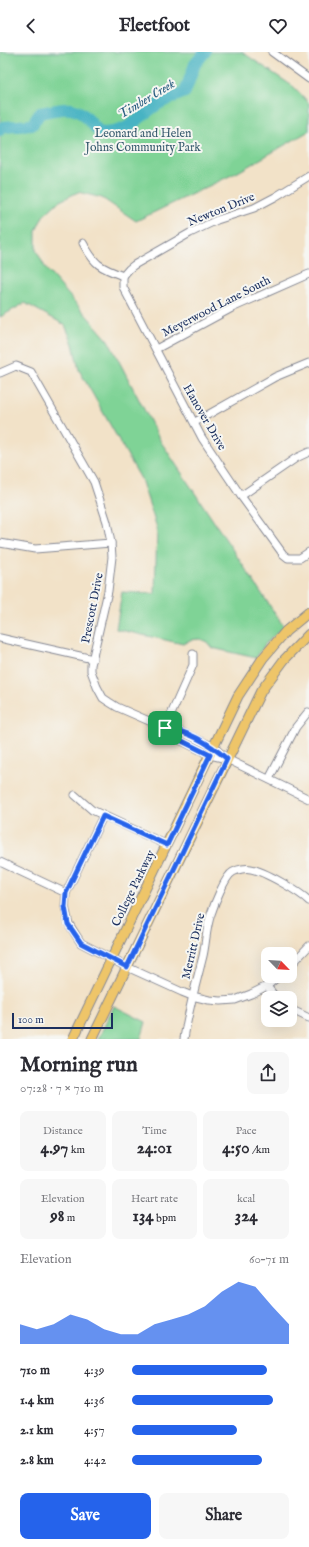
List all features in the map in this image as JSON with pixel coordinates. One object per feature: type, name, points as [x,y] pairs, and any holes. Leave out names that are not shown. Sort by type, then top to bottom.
[{"type":"main road","name":"College Parkway","points":[[73,1039],[238,696],[263,658],[286,631],[309,612]]},
{"type":"main road","points":[[92,1039],[261,691],[284,660],[309,634]]},
{"type":"street","points":[[272,52],[309,79]]},
{"type":"street","name":"Newton Drive","points":[[123,276],[134,265],[190,233],[217,220],[254,208],[309,176]]},
{"type":"street","points":[[83,243],[95,262],[107,270],[123,276]]},
{"type":"street","name":"Meyerwood Lane South","points":[[156,349],[232,308],[309,274]]},
{"type":"street","name":"Hanover Drive","points":[[123,276],[123,287],[195,422],[202,438],[241,496],[283,554],[288,558],[300,558],[309,552]]},
{"type":"street","points":[[195,422],[275,377],[309,364]]},
{"type":"street","name":"Prescott Drive","points":[[0,373],[16,366],[31,372],[94,482],[104,510],[111,543],[112,557],[108,591],[91,671],[103,698],[118,707],[165,728],[177,730],[227,759],[309,799]]},
{"type":"street","points":[[241,496],[296,458],[309,452]]},
{"type":"street","points":[[0,543],[35,549],[111,543]]},
{"type":"street","points":[[0,638],[93,659]]},
{"type":"street","points":[[165,728],[193,665],[193,654]]},
{"type":"street","points":[[269,779],[296,727],[308,712]]},
{"type":"street","points":[[75,795],[92,810],[103,816],[167,845]]},
{"type":"street","points":[[103,816],[66,893],[65,907],[67,920],[81,943],[112,960],[192,996],[221,1001],[235,1000],[252,994],[271,983]]},
{"type":"street","points":[[0,862],[66,893]]},
{"type":"street","name":"Merritt Drive","points":[[192,996],[203,954],[210,916],[227,879],[233,872],[243,869],[252,869],[265,874],[295,890],[309,901]]},
{"type":"street","points":[[297,959],[309,946]]},
{"type":"street","points":[[267,986],[271,991]]},
{"type":"street","points":[[184,1039],[192,996]]},
{"type":"street","points":[[297,1012],[309,1018]]},
{"type":"green space","name":"Leonard and Helen Johns Community Park","points":[[0,52],[242,52],[294,87],[309,103],[309,131],[238,172],[136,221],[102,198],[78,192],[58,202],[43,216],[36,231],[36,250],[46,269],[108,340],[161,442],[284,627],[266,643],[256,658],[212,648],[207,642],[200,639],[190,640],[183,644],[116,629],[122,592],[155,594],[157,528],[141,479],[79,370],[73,344],[65,325],[25,303],[0,317]]},
{"type":"green space","points":[[114,1006],[146,1022],[141,1039],[98,1039]]},
{"type":"waterway","name":"Timber Creek","points":[[0,130],[3,127],[32,125],[40,113],[61,109],[74,110],[80,113],[86,117],[100,133],[111,132],[128,127],[162,102],[185,92],[195,64],[205,52]]},
{"type":"route","points":[[165,728],[177,730],[214,747],[227,759],[127,967],[91,949],[81,943],[76,937],[67,920],[65,907],[66,893],[103,816],[167,845],[210,755],[174,737],[165,728]]}]
